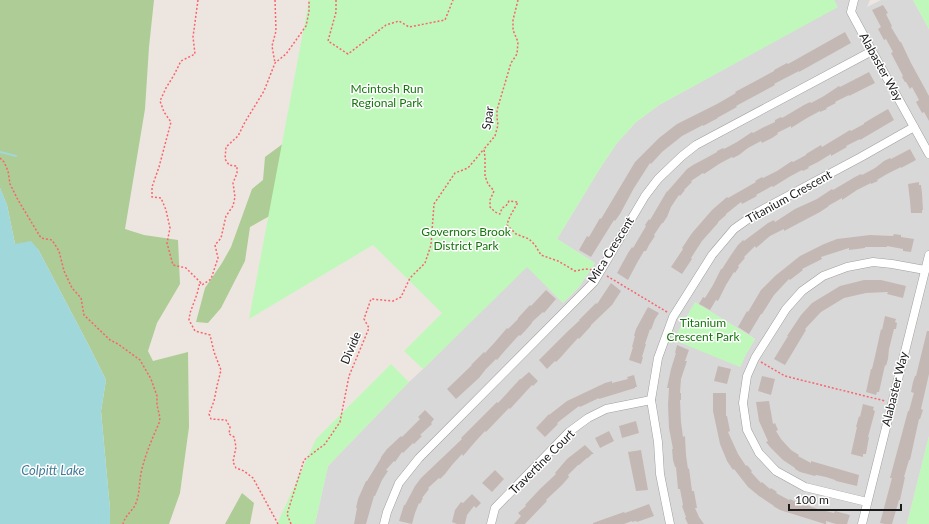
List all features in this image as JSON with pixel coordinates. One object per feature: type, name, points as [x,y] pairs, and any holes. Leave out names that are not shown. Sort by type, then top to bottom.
[{"type":"street","name":"Alabaster Way","points":[[854,0],[851,12],[929,154]]},
{"type":"street","name":"Mica Crescent","points":[[384,524],[386,512],[399,482],[419,458],[594,282],[645,196],[658,179],[696,145],[872,51]]},
{"type":"street","name":"Titanium Crescent","points":[[670,524],[660,474],[658,442],[651,400],[658,358],[674,316],[712,255],[734,229],[758,212],[914,127]]},
{"type":"street","name":"Alabaster Way","points":[[862,524],[929,255]]},
{"type":"street","points":[[867,502],[805,487],[776,471],[759,453],[747,430],[743,402],[747,376],[755,358],[786,309],[802,291],[824,276],[847,267],[873,262],[925,270]]},
{"type":"street","name":"Travertine Court","points":[[491,524],[495,508],[569,432],[588,418],[606,409],[651,400]]},
{"type":"path","points":[[198,0],[193,36],[195,54],[181,61],[160,101],[164,112],[171,122],[152,187],[152,197],[161,198],[166,210],[170,228],[167,243],[173,265],[186,268],[202,285],[211,279],[218,258],[215,244],[221,238],[226,216],[233,206],[235,196],[233,183],[237,173],[237,166],[229,165],[225,159],[226,148],[238,136],[264,91],[275,63],[286,54],[306,26],[309,12],[309,0]]},
{"type":"path","points":[[274,0],[276,31],[272,46],[275,63]]},
{"type":"path","points":[[336,0],[336,12],[328,41],[348,54],[386,25],[399,21],[409,27],[445,20],[454,0]]},
{"type":"path","name":"Spar","points":[[484,149],[495,136],[498,125],[497,110],[511,63],[517,54],[518,42],[512,30],[518,0]]},
{"type":"path","points":[[484,149],[485,176],[488,184],[494,192],[490,200],[490,207],[495,212],[500,214],[502,208],[506,206],[509,201],[518,202],[507,225],[510,230],[529,239],[541,255],[558,261],[575,271],[585,269],[600,271],[674,316]]},
{"type":"path","name":"Divide","points":[[291,524],[287,514],[304,460],[325,444],[340,422],[349,376],[369,328],[364,319],[371,299],[393,301],[401,297],[410,278],[425,263],[431,245],[434,204],[455,173],[468,168],[484,149]]},
{"type":"path","points":[[0,158],[4,162],[8,171],[10,184],[18,200],[41,238],[52,240],[59,251],[64,271],[72,288],[81,298],[84,315],[110,340],[140,360],[151,380],[157,396],[157,405],[160,418],[159,423],[147,452],[135,504],[124,518],[123,524]]},
{"type":"path","points":[[200,282],[198,294],[190,312],[189,320],[194,331],[210,335],[214,352],[221,370],[214,401],[209,414],[211,419],[226,420],[230,427],[229,434],[234,437],[236,447],[233,462],[236,468],[244,471],[253,478],[278,524]]},
{"type":"path","points":[[755,358],[785,376],[892,403]]},
{"type":"shaded area","points":[[834,0],[870,0],[867,7],[881,0],[913,0],[929,29],[929,436],[907,524],[315,524],[328,466],[409,382],[527,266],[563,303],[579,287],[595,263],[557,239],[602,165],[617,143],[636,122],[659,105],[837,7]],"holes":[[[695,302],[755,339],[740,367]]]},
{"type":"green space","points":[[0,0],[154,0],[145,109],[125,229],[144,235],[178,240],[180,284],[157,323],[148,351],[153,361],[188,352],[189,427],[180,493],[169,524],[110,524],[101,411],[106,380],[38,249],[15,244],[7,205],[0,188]]},
{"type":"green space","name":"Mcintosh Run Regional Park","points":[[309,0],[834,0],[838,7],[659,105],[636,122],[617,143],[602,165],[557,239],[595,263],[579,287],[563,303],[527,267],[423,369],[404,351],[442,313],[373,245],[249,319]]},
{"type":"green space","points":[[913,0],[929,0],[929,29]]},
{"type":"green space","points":[[292,137],[282,209],[250,227],[245,261],[221,308],[208,323],[196,322],[205,288],[231,247],[252,189],[263,180],[265,157]]},
{"type":"green space","name":"Titanium Crescent Park","points":[[695,302],[755,339],[740,367],[674,340]]},
{"type":"green space","points":[[391,364],[409,382],[328,466],[315,524],[277,524],[316,439]]},
{"type":"green space","points":[[929,436],[929,524],[907,524]]},
{"type":"green space","points":[[242,493],[254,503],[250,524],[225,524]]},
{"type":"water","name":"Colpitt Lake","points":[[0,188],[7,205],[15,244],[31,241],[38,249],[106,380],[101,411],[110,524],[0,524]]},
{"type":"building","points":[[883,5],[888,13],[886,14],[892,26],[891,27],[901,42],[929,96],[929,121],[924,112],[922,113],[916,102],[919,100],[912,87],[910,89],[902,77],[903,76],[891,53],[893,52],[886,39],[884,40],[878,29],[881,27],[872,10]]},
{"type":"building","points":[[845,32],[851,43],[774,84],[775,85],[736,106],[737,107],[718,118],[682,136],[662,152],[651,164],[650,163],[620,214],[615,221],[614,220],[591,257],[579,250],[587,236],[589,237],[600,218],[601,219],[635,162],[659,138],[677,124],[717,104],[774,70],[787,63],[788,64]]},
{"type":"building","points":[[869,72],[875,83],[835,102],[836,103],[826,108],[827,109],[820,111],[791,128],[791,126],[777,133],[778,134],[772,138],[762,143],[761,141],[739,155],[719,164],[691,181],[692,182],[680,196],[679,195],[671,207],[667,217],[654,235],[655,236],[646,251],[644,251],[628,280],[617,273],[667,191],[687,169],[717,151],[737,142],[752,132],[753,133],[775,122],[775,120],[781,117],[782,118],[804,105],[824,96],[839,86],[840,87]]},
{"type":"building","points":[[888,109],[894,120],[860,140],[846,146],[847,147],[831,156],[831,154],[808,167],[809,168],[803,171],[802,170],[773,187],[772,186],[756,195],[757,196],[742,204],[741,202],[718,222],[702,241],[682,274],[671,267],[692,233],[712,210],[727,197],[728,198],[762,177],[763,178],[777,171],[792,161],[793,162],[806,155],[821,145],[822,147]]},
{"type":"building","points":[[910,149],[916,160],[887,174],[877,180],[878,181],[857,190],[842,200],[842,198],[820,212],[784,231],[784,229],[770,236],[756,248],[755,246],[744,257],[745,258],[738,266],[739,267],[735,273],[734,272],[718,301],[716,300],[710,310],[699,304],[703,297],[705,298],[721,269],[743,240],[744,241],[768,223],[774,220],[775,222],[795,209],[875,168],[884,161]]},
{"type":"building","points":[[919,182],[919,185],[921,185],[923,210],[922,213],[911,213],[908,184]]},
{"type":"building","points":[[894,234],[901,235],[901,237],[914,239],[911,252],[887,246],[865,247],[849,250],[849,248],[821,257],[822,259],[802,269],[803,270],[790,280],[789,279],[774,295],[749,334],[738,327],[761,290],[775,276],[800,256],[837,239],[870,235],[893,236]]},
{"type":"building","points":[[864,280],[881,280],[906,286],[903,298],[887,294],[888,292],[866,293],[844,298],[821,312],[805,329],[806,330],[785,365],[774,359],[801,315],[812,303],[840,286]]},
{"type":"building","points":[[611,283],[621,291],[612,305],[556,362],[555,361],[547,369],[539,360],[596,303],[597,304]]},
{"type":"building","points":[[546,290],[556,299],[544,313],[543,312],[532,322],[520,336],[519,335],[479,378],[456,399],[447,389],[484,352],[485,353],[507,328],[508,329]]},
{"type":"building","points":[[648,307],[659,313],[651,330],[650,329],[641,364],[629,360],[636,329]]},
{"type":"building","points":[[885,316],[896,319],[895,322],[897,323],[896,329],[894,329],[879,392],[877,392],[876,395],[866,392]]},
{"type":"building","points":[[927,331],[929,331],[929,374],[921,409],[923,410],[919,419],[910,460],[904,477],[900,500],[892,524],[880,523],[892,478],[890,478],[914,393],[911,392],[913,382],[916,376]]},
{"type":"building","points":[[677,345],[689,350],[681,379],[681,422],[683,437],[685,436],[686,455],[692,491],[694,491],[697,508],[695,508],[704,524],[688,524],[685,518],[680,489],[678,489],[676,467],[673,460],[673,449],[669,428],[669,388],[667,388]]},
{"type":"building","points":[[718,366],[731,369],[727,384],[714,381]]},
{"type":"building","points":[[529,372],[538,381],[533,386],[532,385],[486,432],[485,431],[463,456],[462,454],[440,479],[439,478],[428,488],[429,489],[422,498],[420,504],[419,503],[412,524],[399,521],[404,505],[421,478],[462,439],[461,438],[497,402],[498,403],[520,379]]},
{"type":"building","points":[[634,375],[637,387],[599,398],[580,407],[579,406],[557,423],[558,424],[545,437],[536,428],[549,414],[567,401],[605,383],[628,379],[627,377]]},
{"type":"building","points":[[762,376],[775,379],[771,395],[758,391]]},
{"type":"building","points":[[713,393],[726,393],[726,416],[730,431],[728,432],[738,454],[761,483],[762,482],[770,489],[771,488],[777,492],[776,493],[789,500],[790,499],[800,504],[834,513],[835,511],[850,515],[847,524],[836,524],[826,521],[825,524],[780,510],[748,487],[727,461],[720,444],[713,411]]},
{"type":"building","points":[[769,401],[773,424],[775,423],[778,430],[776,431],[791,450],[799,455],[798,456],[811,463],[811,461],[859,475],[857,486],[826,477],[800,472],[783,460],[766,442],[768,441],[759,421],[756,402]]},
{"type":"building","points":[[863,404],[874,407],[873,410],[875,411],[868,437],[866,454],[863,454],[863,457],[851,454],[856,427]]},
{"type":"building","points":[[425,410],[434,419],[431,423],[432,424],[420,435],[422,436],[414,444],[413,443],[403,453],[402,452],[395,462],[394,461],[386,470],[388,471],[374,496],[366,524],[354,524],[358,499],[366,481],[387,449],[401,436],[402,437],[420,419],[418,417]]},
{"type":"building","points":[[636,421],[639,433],[622,438],[619,426]]},
{"type":"building","points":[[609,431],[614,441],[600,448],[595,438]]},
{"type":"building","points":[[585,445],[594,454],[578,465],[568,475],[569,477],[562,485],[546,500],[547,501],[525,524],[514,524],[521,516],[518,513],[526,506],[525,505],[556,474],[555,473],[567,459]]},
{"type":"building","points":[[641,450],[648,490],[636,491],[628,452]]},
{"type":"building","points":[[495,470],[504,479],[492,492],[482,483]]},
{"type":"building","points":[[472,494],[481,503],[476,508],[474,506],[467,515],[465,524],[457,524],[452,522],[455,510],[461,502],[463,503]]},
{"type":"building","points":[[649,504],[654,516],[637,522],[632,521],[624,524],[593,524],[593,523]]},
{"type":"waterway","points":[[0,152],[16,156]]},
{"type":"park label","name":"Governors Brook District Park","points":[[466,239]]}]
